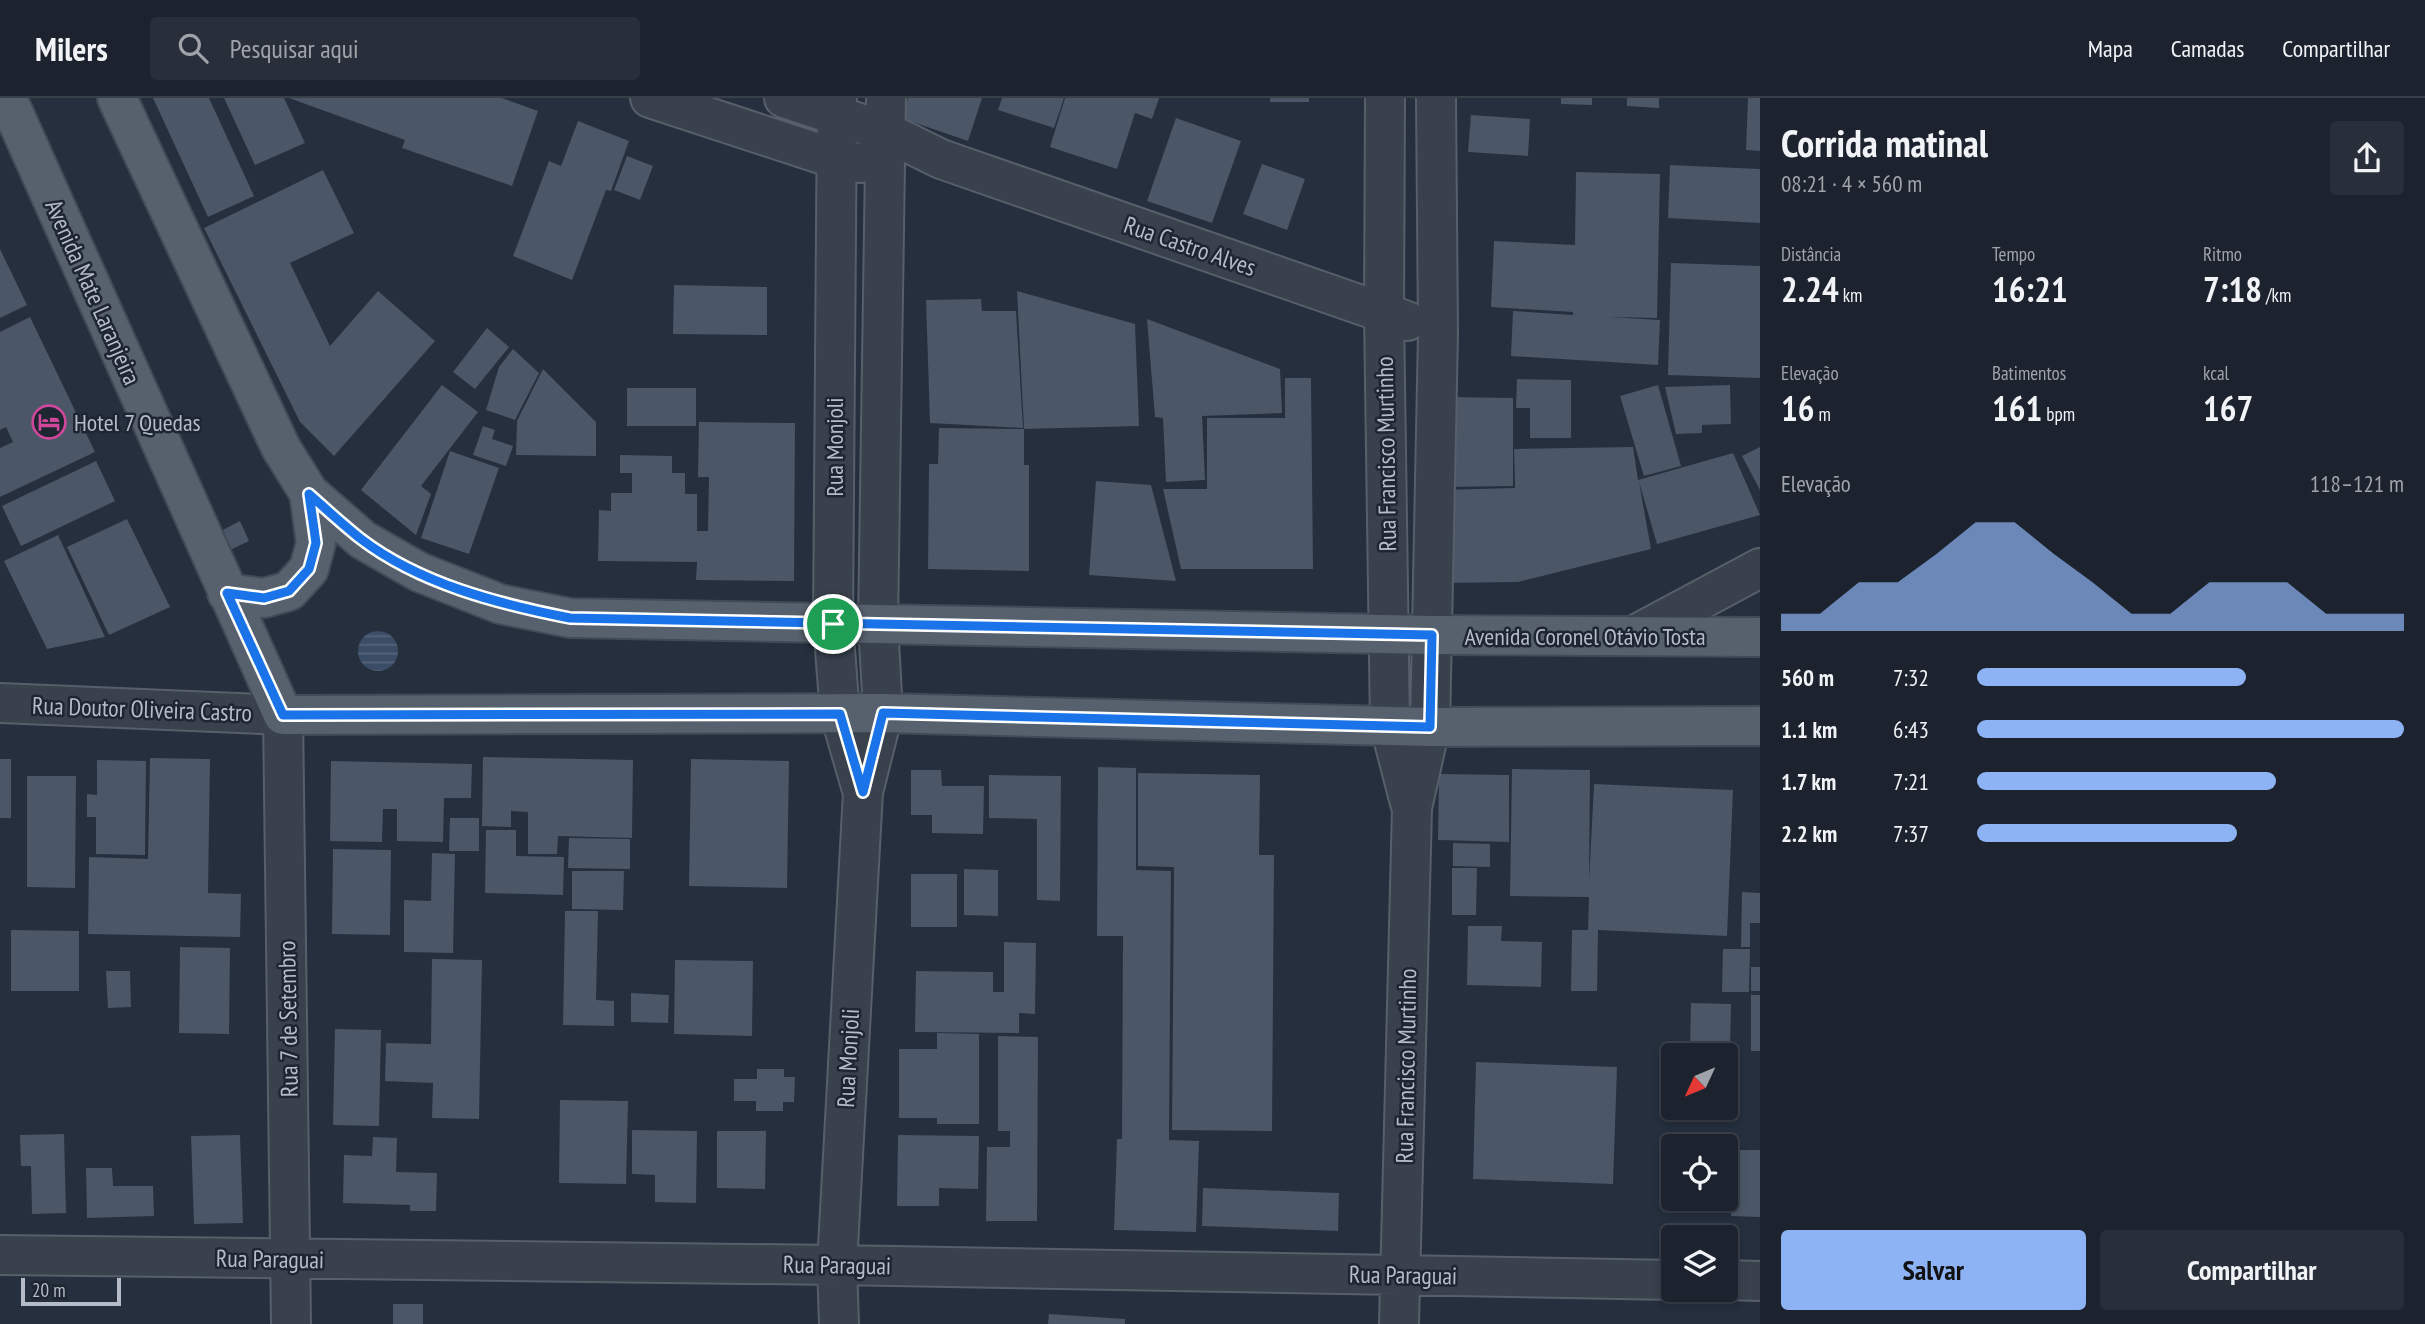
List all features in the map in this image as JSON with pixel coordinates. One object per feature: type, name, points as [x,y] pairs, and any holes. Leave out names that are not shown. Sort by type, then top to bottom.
[{"type":"main road","name":"Avenida Mate Laranjeira","points":[[7,98],[283,715]]},
{"type":"main road","points":[[117,98],[281,448],[309,494],[316,543],[309,569],[289,591],[264,598],[227,593]]},
{"type":"main road","name":"Avenida Coronel Otávio Tosta","points":[[309,494],[362,540],[419,572],[500,604],[570,618],[1432,635],[1760,637]]},
{"type":"main road","points":[[283,715],[883,713],[1430,727],[1760,726]]},
{"type":"street","name":"Rua Castro Alves","points":[[651,98],[836,159],[886,132]]},
{"type":"street","name":"Rua Castro Alves","points":[[784,98],[837,107],[941,159],[1438,333]]},
{"type":"street","name":"Rua Francisco Murtinho","points":[[1385,98],[1384,313],[1390,726],[1412,808]]},
{"type":"street","name":"Rua Francisco Murtinho","points":[[1399,1324],[1412,808],[1430,727],[1438,333],[1436,98]]},
{"type":"street","name":"Rua Monjoli","points":[[837,107],[833,624],[840,714],[863,792]]},
{"type":"street","name":"Rua Monjoli","points":[[839,1324],[837,1265],[863,792],[883,713],[878,624],[886,132]]},
{"type":"street","points":[[1385,141],[1436,144]]},
{"type":"street","points":[[1635,635],[1760,568]]},
{"type":"street","name":"Rua Doutor Oliveira Castro","points":[[0,703],[283,715]]},
{"type":"street","name":"Rua 7 de Setembro","points":[[283,715],[291,1324]]},
{"type":"street","name":"Rua Paraguai","points":[[0,1255],[837,1265],[1661,1280]]},
{"type":"street","points":[[1738,1280],[1760,1281]]},
{"type":"water","points":[[378,631],[386,632],[392,637],[397,643],[397,659],[392,665],[386,670],[378,671],[370,670],[364,665],[359,659],[358,651],[359,643],[364,637],[370,632]]},
{"type":"building","points":[[153,98],[209,98],[254,196],[208,217]]},
{"type":"building","points":[[224,98],[284,98],[305,143],[255,165]]},
{"type":"building","points":[[289,98],[502,98],[538,111],[512,186],[402,148],[405,140]]},
{"type":"building","points":[[908,98],[982,98],[968,141],[901,118]]},
{"type":"building","points":[[1002,98],[1064,98],[1054,128],[998,110]]},
{"type":"building","points":[[1065,98],[1159,98],[1152,119],[1135,113],[1117,169],[1050,147]]},
{"type":"building","points":[[1270,98],[1309,98],[1309,102],[1270,102]]},
{"type":"building","points":[[1561,98],[1592,98],[1592,105],[1561,104]]},
{"type":"building","points":[[1627,98],[1659,98],[1659,108],[1627,106]]},
{"type":"building","points":[[1748,98],[1760,98],[1760,151],[1746,150]]},
{"type":"building","points":[[1471,115],[1530,119],[1528,156],[1468,152]]},
{"type":"building","points":[[1176,118],[1241,141],[1212,223],[1147,201]]},
{"type":"building","points":[[578,121],[629,141],[611,191],[606,190],[572,280],[513,256],[549,161],[561,166]]},
{"type":"building","points":[[627,156],[653,166],[640,200],[614,190]]},
{"type":"building","points":[[1262,164],[1305,179],[1287,230],[1243,214]]},
{"type":"building","points":[[1670,165],[1760,169],[1760,223],[1668,218]]},
{"type":"building","points":[[323,170],[354,233],[290,263],[330,346],[378,291],[435,341],[334,456],[300,422],[204,228]]},
{"type":"building","points":[[1576,172],[1660,174],[1657,318],[1609,317],[1660,320],[1658,365],[1511,356],[1513,311],[1573,315],[1573,312],[1491,307],[1494,241],[1575,245]]},
{"type":"building","points":[[0,249],[27,305],[0,318]]},
{"type":"building","points":[[1671,263],[1760,266],[1760,378],[1668,375]]},
{"type":"building","points":[[674,285],[767,287],[767,335],[673,334]]},
{"type":"building","points":[[1017,291],[1135,324],[1139,426],[1024,429]]},
{"type":"building","points":[[981,299],[982,311],[1016,311],[1023,428],[930,423],[926,300]]},
{"type":"building","points":[[30,317],[95,452],[0,497],[0,448],[13,442],[6,427],[0,430],[0,332]]},
{"type":"building","points":[[1147,319],[1280,369],[1282,413],[1202,416],[1205,480],[1166,482],[1163,418],[1155,417]]},
{"type":"building","points":[[487,328],[509,347],[475,389],[453,372]]},
{"type":"building","points":[[513,349],[539,373],[515,420],[486,410],[499,367]]},
{"type":"building","points":[[543,369],[596,422],[596,456],[516,455],[517,421]]},
{"type":"building","points":[[1285,378],[1311,378],[1313,569],[1181,569],[1163,489],[1207,489],[1207,418],[1285,418]]},
{"type":"building","points":[[1517,379],[1571,380],[1571,438],[1530,438],[1530,408],[1516,408]]},
{"type":"building","points":[[442,385],[478,412],[421,486],[431,494],[416,535],[361,490]]},
{"type":"building","points":[[1658,385],[1681,466],[1644,476],[1620,396]]},
{"type":"building","points":[[1730,385],[1731,424],[1702,425],[1702,433],[1676,434],[1665,387]]},
{"type":"building","points":[[627,388],[696,388],[696,426],[627,426]]},
{"type":"building","points":[[1448,397],[1513,398],[1513,486],[1446,487]]},
{"type":"building","points":[[699,422],[795,423],[794,581],[696,580],[697,562],[598,561],[599,510],[611,511],[611,493],[632,493],[632,473],[620,473],[620,455],[672,456],[672,473],[685,473],[685,494],[697,494],[697,531],[708,531],[709,477],[698,477]]},
{"type":"building","points":[[483,426],[495,430],[492,439],[513,446],[506,466],[473,455]]},
{"type":"building","points":[[939,428],[1024,429],[1024,465],[1029,465],[1029,571],[928,569],[929,464],[938,464]]},
{"type":"building","points":[[1633,447],[1638,480],[1733,453],[1760,515],[1657,544],[1639,482],[1651,549],[1518,582],[1443,583],[1440,490],[1515,488],[1514,449]]},
{"type":"building","points":[[1760,447],[1760,490],[1742,456]]},
{"type":"building","points":[[450,451],[499,468],[469,554],[421,538]]},
{"type":"building","points":[[96,461],[115,501],[21,546],[2,506]]},
{"type":"building","points":[[1096,481],[1151,485],[1176,581],[1089,575]]},
{"type":"building","points":[[127,519],[170,607],[109,635],[67,547]]},
{"type":"building","points":[[240,521],[249,541],[228,551],[219,532]]},
{"type":"building","points":[[58,535],[105,637],[47,649],[4,561]]},
{"type":"building","points":[[483,757],[633,760],[632,838],[558,836],[557,854],[528,854],[528,812],[511,811],[511,827],[482,826]]},
{"type":"building","points":[[150,758],[210,759],[208,893],[241,894],[240,937],[88,934],[89,857],[148,859]]},
{"type":"building","points":[[0,759],[11,759],[11,818],[0,818]]},
{"type":"building","points":[[691,759],[789,761],[787,888],[689,886]]},
{"type":"building","points":[[97,760],[146,761],[145,855],[96,854],[96,817],[87,817],[87,794],[97,795]]},
{"type":"building","points":[[331,761],[472,764],[471,798],[444,798],[443,842],[397,841],[397,809],[383,809],[382,842],[330,841]]},
{"type":"building","points":[[1098,767],[1136,768],[1136,870],[1171,871],[1169,1140],[1199,1141],[1196,1232],[1114,1230],[1117,1139],[1122,1139],[1123,936],[1097,936]]},
{"type":"building","points":[[1512,769],[1590,770],[1589,882],[1594,784],[1733,790],[1727,936],[1598,930],[1597,991],[1571,991],[1572,930],[1588,930],[1589,897],[1510,896]]},
{"type":"building","points":[[911,770],[941,770],[942,786],[984,786],[983,834],[932,833],[932,815],[911,815]]},
{"type":"building","points":[[1138,773],[1260,775],[1259,855],[1274,855],[1272,1131],[1172,1130],[1174,867],[1138,866]]},
{"type":"building","points":[[1439,774],[1509,775],[1509,842],[1438,840]]},
{"type":"building","points":[[989,775],[1061,776],[1060,901],[1037,900],[1037,819],[989,818]]},
{"type":"building","points":[[27,776],[76,776],[75,888],[27,887]]},
{"type":"building","points":[[450,818],[479,818],[479,851],[449,851]]},
{"type":"building","points":[[486,830],[516,830],[516,856],[564,857],[563,895],[485,893]]},
{"type":"building","points":[[569,838],[630,839],[630,869],[568,868]]},
{"type":"building","points":[[1453,843],[1490,844],[1490,867],[1453,866]]},
{"type":"building","points":[[333,849],[391,850],[390,935],[332,934]]},
{"type":"building","points":[[432,853],[455,854],[453,953],[404,952],[404,900],[431,901]]},
{"type":"building","points":[[1452,868],[1477,868],[1476,915],[1452,915]]},
{"type":"building","points":[[964,869],[998,870],[998,916],[964,915]]},
{"type":"building","points":[[572,871],[624,871],[623,910],[572,909]]},
{"type":"building","points":[[911,874],[957,874],[957,927],[911,927]]},
{"type":"building","points":[[1742,892],[1760,893],[1760,923],[1750,923],[1750,947],[1741,947]]},
{"type":"building","points":[[565,911],[598,911],[596,1000],[614,1001],[614,1026],[563,1025]]},
{"type":"building","points":[[1468,926],[1502,926],[1501,941],[1542,942],[1541,987],[1467,985]]},
{"type":"building","points":[[11,930],[79,931],[79,991],[11,991]]},
{"type":"building","points":[[1004,942],[1036,943],[1035,1014],[1019,1013],[1019,1033],[915,1032],[916,971],[993,972],[993,992],[1004,992]]},
{"type":"building","points":[[180,947],[230,948],[229,1034],[179,1033]]},
{"type":"building","points":[[1723,949],[1750,949],[1749,992],[1722,992]]},
{"type":"building","points":[[432,959],[482,960],[479,1119],[432,1118],[433,1083],[385,1081],[386,1043],[431,1044]]},
{"type":"building","points":[[675,960],[753,961],[752,1036],[674,1034]]},
{"type":"building","points":[[1751,967],[1760,967],[1760,991],[1751,991]]},
{"type":"building","points":[[106,971],[130,971],[131,1007],[108,1008]]},
{"type":"building","points":[[631,993],[669,995],[668,1023],[631,1022]]},
{"type":"building","points":[[1751,995],[1760,995],[1760,1051],[1751,1051]]},
{"type":"building","points":[[1691,1003],[1731,1004],[1730,1043],[1690,1043]]},
{"type":"building","points":[[335,1029],[381,1030],[379,1126],[333,1125]]},
{"type":"building","points":[[937,1033],[979,1034],[979,1124],[937,1124],[937,1118],[899,1118],[899,1049],[937,1049]]},
{"type":"building","points":[[998,1036],[1038,1037],[1037,1221],[986,1221],[987,1147],[1010,1147],[1010,1131],[998,1131]]},
{"type":"building","points":[[1476,1062],[1617,1067],[1613,1184],[1473,1179]]},
{"type":"building","points":[[757,1069],[784,1069],[784,1077],[795,1077],[794,1102],[783,1102],[783,1111],[756,1111],[756,1101],[734,1101],[734,1079],[757,1079]]},
{"type":"building","points":[[560,1100],[628,1101],[626,1184],[559,1183]]},
{"type":"building","points":[[632,1130],[697,1131],[696,1203],[655,1202],[655,1175],[632,1174]]},
{"type":"building","points":[[717,1131],[766,1131],[765,1189],[717,1188]]},
{"type":"building","points":[[64,1134],[66,1213],[32,1214],[31,1166],[21,1166],[20,1135]]},
{"type":"building","points":[[240,1135],[243,1223],[194,1224],[191,1136]]},
{"type":"building","points":[[898,1135],[979,1136],[978,1189],[939,1188],[939,1206],[897,1206]]},
{"type":"building","points":[[373,1137],[397,1138],[396,1172],[437,1173],[436,1211],[410,1211],[410,1205],[343,1203],[344,1155],[372,1156]]},
{"type":"building","points":[[1738,1150],[1760,1150],[1760,1217],[1731,1216],[1731,1211],[1738,1211]]},
{"type":"building","points":[[86,1168],[112,1168],[113,1186],[153,1186],[154,1216],[87,1218]]},
{"type":"building","points":[[1203,1188],[1339,1193],[1338,1231],[1202,1226]]},
{"type":"building","points":[[393,1304],[423,1304],[423,1324],[393,1324]]},
{"type":"building","points":[[1049,1314],[1125,1319],[1125,1324],[1048,1324]]},
{"type":"place","name":"Hotel 7 Quedas","points":[[49,422]]},
{"type":"route","points":[[309,494],[362,540],[419,572],[500,604],[570,618],[833,624],[1432,635],[1430,727],[883,713],[863,792],[840,714],[283,715],[227,593],[264,598],[289,591],[309,569],[316,543],[309,494]]}]
